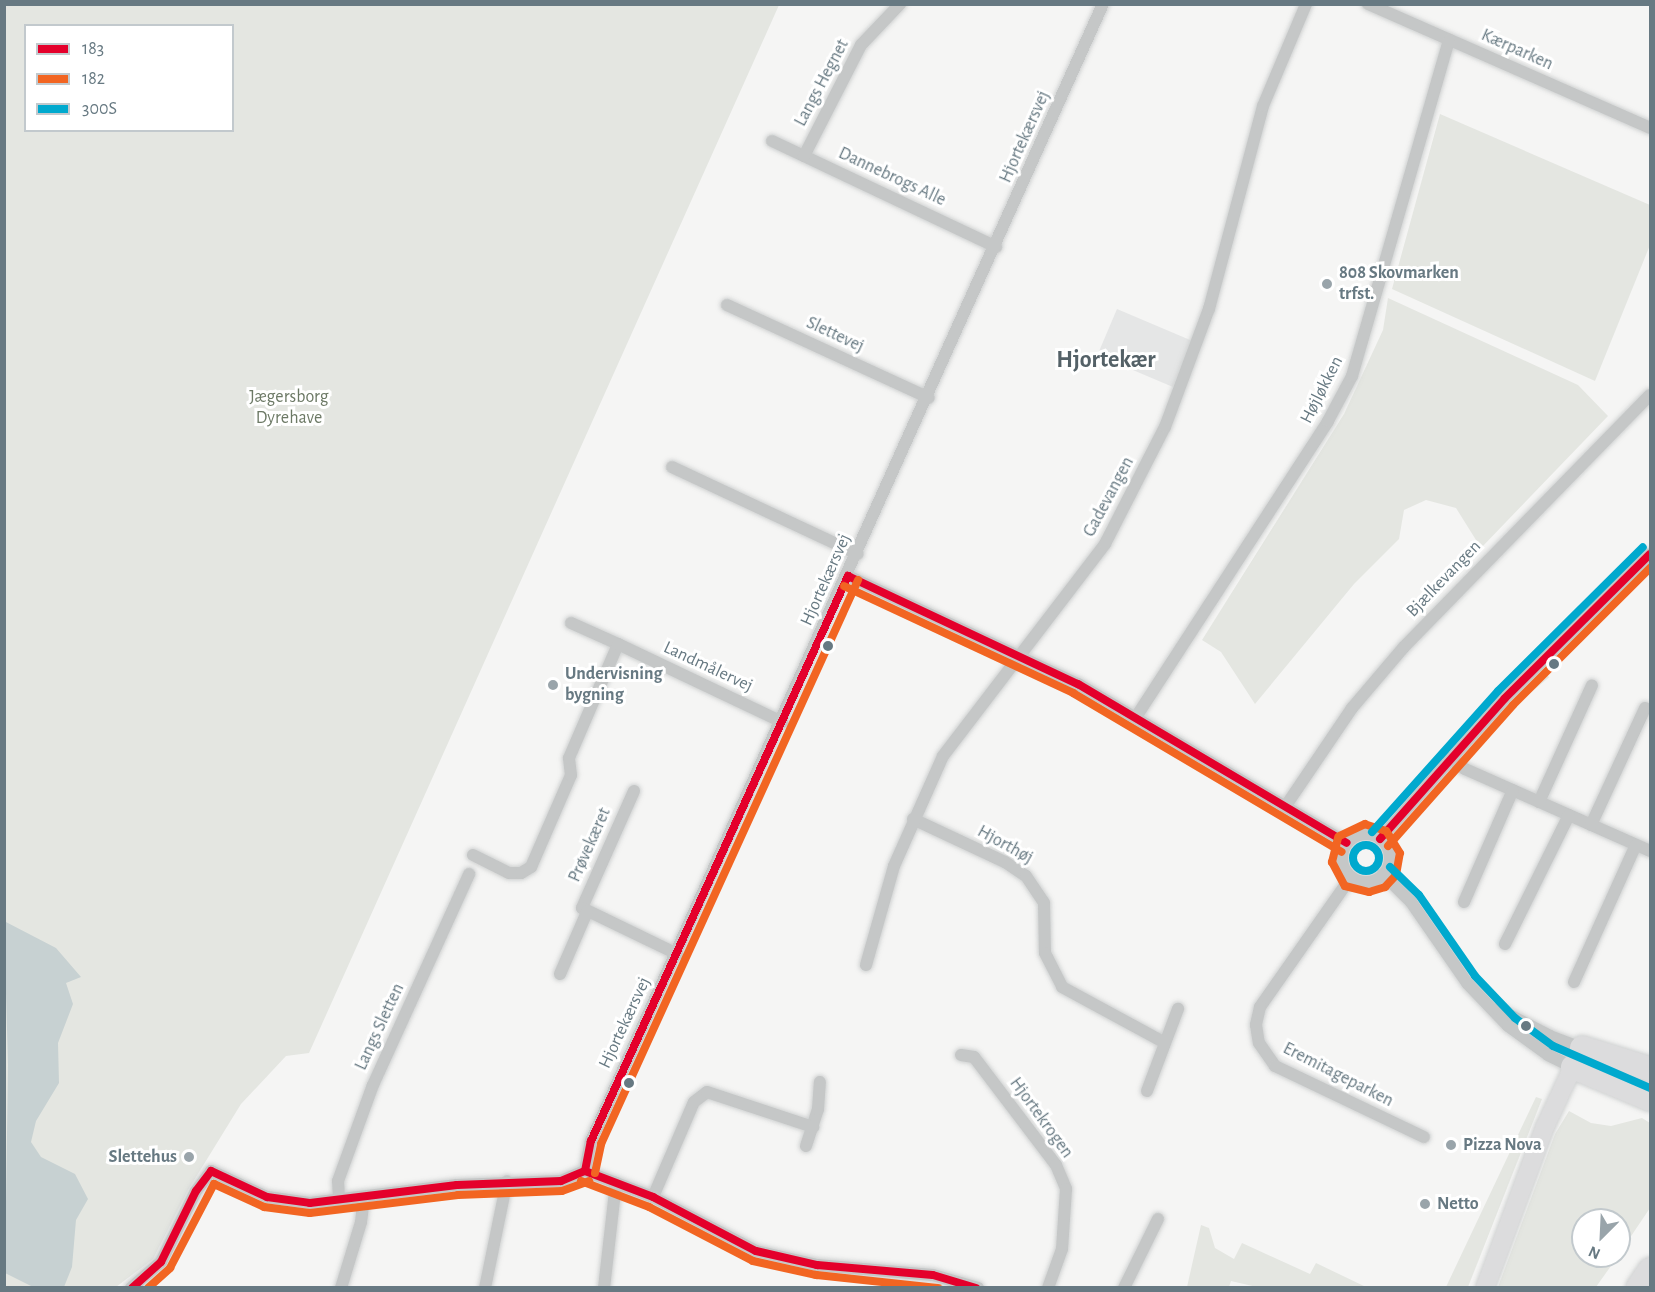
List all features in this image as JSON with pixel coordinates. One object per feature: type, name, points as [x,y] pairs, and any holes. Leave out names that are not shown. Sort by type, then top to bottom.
[{"type":"highway","points":[[1578,1057],[1650,1069]]},
{"type":"highway","points":[[1578,1057],[1650,1099]]},
{"type":"highway","points":[[1638,1287],[1650,1270]]},
{"type":"street","name":"Langs Hegnet","points":[[804,156],[861,45],[900,4]]},
{"type":"street","name":"Hjortekærsvej","points":[[585,1171],[591,1141],[929,398],[1103,4]]},
{"type":"street","name":"Gadevangen","points":[[866,965],[894,866],[913,819],[957,734],[1105,544],[1166,427],[1209,309],[1257,126],[1306,4]]},
{"type":"street","name":"Kærparken","points":[[1368,4],[1385,8],[1449,40],[1650,128]]},
{"type":"street","name":"Højløkken","points":[[1137,717],[1328,421],[1352,376],[1449,40]]},
{"type":"street","name":"Dannebrogs Alle","points":[[772,141],[996,247]]},
{"type":"street","name":"Slettevej","points":[[727,305],[929,398]]},
{"type":"street","name":"Bjælkevangen","points":[[1285,807],[1352,708],[1404,647],[1650,395]]},
{"type":"street","points":[[672,467],[858,554]]},
{"type":"street","points":[[1380,839],[1449,758],[1650,554]]},
{"type":"street","points":[[848,576],[1020,656],[1137,717],[1347,843]]},
{"type":"street","name":"Landmålervej","points":[[571,623],[782,722]]},
{"type":"street","points":[[473,855],[509,873],[521,873],[531,867],[571,775],[569,758],[618,644]]},
{"type":"street","points":[[1539,802],[1592,685]]},
{"type":"street","points":[[1591,825],[1645,708]]},
{"type":"street","points":[[1449,758],[1539,802],[1650,850]]},
{"type":"street","points":[[1464,902],[1513,790]]},
{"type":"street","name":"Prøvekæret","points":[[560,974],[587,912],[582,908],[634,791]]},
{"type":"street","points":[[1505,944],[1569,815]]},
{"type":"street","name":"Hjorthøj","points":[[913,819],[1005,862],[1026,876],[1044,903],[1045,953],[1062,987],[1165,1043]]},
{"type":"street","points":[[1366,834],[1380,839],[1390,855],[1383,874],[1367,882],[1351,877],[1342,861],[1347,843],[1366,834]]},
{"type":"street","points":[[1574,982],[1636,845]]},
{"type":"street","name":"Langs Sletten","points":[[339,1199],[338,1181],[373,1085],[469,874]]},
{"type":"street","points":[[1383,874],[1411,902],[1450,961],[1489,1004],[1529,1042],[1578,1057]]},
{"type":"street","name":"Eremitageparken","points":[[1351,877],[1260,1007],[1256,1025],[1259,1043],[1275,1066],[1424,1137]]},
{"type":"street","points":[[587,912],[677,954]]},
{"type":"street","points":[[1489,1004],[1550,1036],[1578,1057]]},
{"type":"street","points":[[1148,1091],[1178,1009]]},
{"type":"street","name":"Hjortekrogen","points":[[961,1055],[974,1057],[1056,1165],[1066,1189],[1062,1249],[1048,1287]]},
{"type":"street","points":[[1485,1287],[1545,1126],[1578,1057]]},
{"type":"street","points":[[806,1146],[813,1127],[820,1082]]},
{"type":"street","points":[[653,1197],[694,1102],[706,1092],[813,1127]]},
{"type":"street","points":[[131,1287],[161,1262],[200,1184],[211,1172],[242,1187],[288,1202],[364,1197],[507,1181],[561,1181],[585,1171],[653,1197],[730,1240],[785,1260],[933,1275],[978,1287]]},
{"type":"street","points":[[485,1287],[507,1181]]},
{"type":"street","points":[[604,1287],[616,1183]]},
{"type":"street","points":[[341,1287],[361,1222],[364,1197]]},
{"type":"street","points":[[1124,1287],[1158,1219]]},
{"type":"shaded area","points":[[1117,309],[1192,341],[1173,387],[1097,355]]},
{"type":"shaded area","points":[[4,921],[56,948],[81,977],[66,983],[73,1004],[58,1043],[59,1083],[36,1121],[31,1142],[41,1157],[75,1174],[88,1199],[76,1220],[72,1267],[64,1287],[33,1287],[5,1273],[8,1065]]},
{"type":"green space","name":"Jægersborg Dyrehave","points":[[5,5],[779,5],[309,1053],[286,1056],[241,1104],[188,1190],[153,1259],[116,1287],[5,1288]]},
{"type":"green space","points":[[1440,114],[1650,205],[1650,245],[1595,381],[1392,289]]},
{"type":"green space","points":[[1388,298],[1578,385],[1608,416],[1481,548],[1456,508],[1426,500],[1404,510],[1399,539],[1354,584],[1255,704],[1221,652],[1202,640],[1344,414],[1383,330]]},
{"type":"green space","points":[[1544,671],[1549,677],[1462,750],[1457,744]]},
{"type":"green space","points":[[1536,1097],[1542,1099],[1468,1287],[1446,1287]]},
{"type":"green space","points":[[1569,1111],[1591,1123],[1611,1126],[1642,1118],[1650,1123],[1650,1208],[1631,1236],[1631,1208],[1571,1208],[1571,1268],[1609,1268],[1596,1287],[1498,1287],[1555,1134]]},
{"type":"green space","points":[[1201,1225],[1209,1228],[1215,1248],[1234,1259],[1242,1243],[1310,1274],[1316,1263],[1366,1287],[1261,1288],[1231,1281],[1229,1287],[1187,1287]]},
{"type":"transit line","name":"300S","points":[[1372,832],[1498,691],[1643,547]]},
{"type":"transit line","name":"183","points":[[1380,839],[1505,698],[1650,554]]},
{"type":"transit line","name":"182","points":[[1388,846],[1513,705],[1650,568]]},
{"type":"transit line","name":"183","points":[[848,576],[1078,684],[1347,843]]},
{"type":"transit line","name":"183","points":[[585,1171],[591,1141],[848,576]]},
{"type":"transit line","name":"182","points":[[595,1173],[601,1144],[858,580]]},
{"type":"transit line","name":"182","points":[[844,586],[1073,693],[1342,852]]},
{"type":"transit line","name":"182","points":[[1338,838],[1332,862],[1345,886],[1369,892],[1385,887],[1396,875],[1400,853],[1386,831],[1365,824],[1339,836]]},
{"type":"transit line","name":"300S","points":[[1366,845],[1375,849],[1379,858],[1375,867],[1366,871],[1357,867],[1353,858],[1357,849],[1366,845]]},
{"type":"transit line","name":"300S","points":[[1390,867],[1419,895],[1475,976],[1515,1018],[1553,1046],[1650,1088]]},
{"type":"transit line","name":"183","points":[[132,1288],[161,1262],[196,1191],[211,1171],[267,1197],[310,1203],[457,1185],[561,1181],[585,1171]]},
{"type":"transit line","name":"183","points":[[585,1171],[653,1197],[756,1251],[817,1265],[933,1275],[976,1288]]},
{"type":"transit line","name":"182","points":[[581,1181],[649,1207],[753,1261],[816,1275],[938,1288]]},
{"type":"transit line","name":"182","points":[[148,1288],[170,1268],[214,1184],[264,1207],[310,1213],[458,1195],[562,1191],[589,1181]]},
{"type":"place","name":"808 Skovmarken trfst.","points":[[1327,284]]},
{"type":"place","name":"Undervisning bygning","points":[[553,685]]},
{"type":"place","name":"Pizza Nova","points":[[1451,1145]]},
{"type":"place","name":"Slettehus","points":[[189,1157]]},
{"type":"place","name":"Netto","points":[[1425,1204]]},
{"type":"district","name":"Hjortekær","points":[[1106,361]]}]
